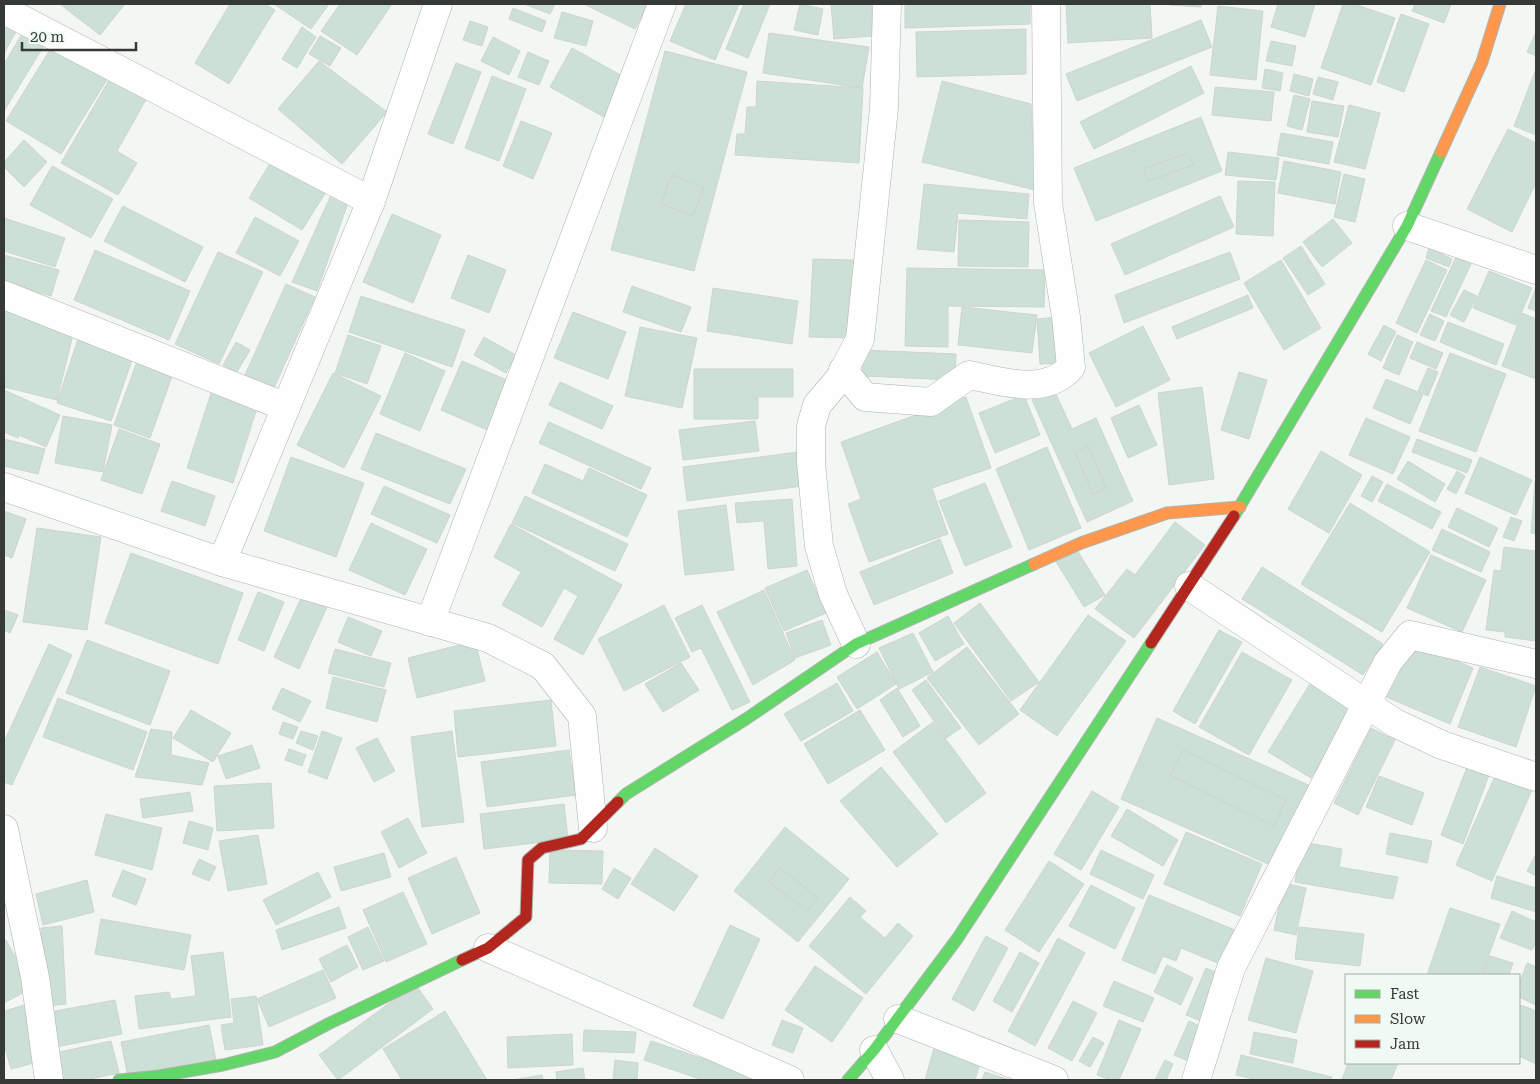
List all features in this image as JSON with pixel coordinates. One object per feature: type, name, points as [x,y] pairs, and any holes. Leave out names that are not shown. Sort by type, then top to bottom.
[{"type":"street","points":[[222,562],[371,201],[438,4]]},
{"type":"street","points":[[430,622],[662,4]]},
{"type":"street","points":[[856,644],[833,594],[818,546],[811,426],[817,406],[840,378],[860,340],[884,108],[887,4]]},
{"type":"street","points":[[843,370],[865,397],[930,402],[969,375],[1024,385],[1050,382],[1065,374],[1071,367],[1066,317],[1048,203],[1046,4]]},
{"type":"street","points":[[848,1080],[874,1050],[957,940],[1240,507],[1407,226],[1482,62],[1500,4]]},
{"type":"street","points":[[4,10],[371,201]]},
{"type":"street","points":[[1407,226],[1536,270]]},
{"type":"street","points":[[4,295],[286,407]]},
{"type":"street","points":[[4,487],[222,562],[488,638],[543,666],[582,716],[593,828]]},
{"type":"street","points":[[119,1080],[159,1076],[223,1065],[275,1052],[328,1024],[488,948],[526,917],[528,860],[542,848],[581,839],[626,794],[746,719],[856,644],[1081,543],[1167,513],[1240,507]]},
{"type":"street","points":[[1189,586],[1395,723],[1442,745],[1536,777]]},
{"type":"street","points":[[1196,1080],[1231,968],[1388,662],[1410,635],[1536,664]]},
{"type":"street","points":[[4,829],[35,977],[49,1080]]},
{"type":"street","points":[[488,948],[790,1080]]},
{"type":"street","points":[[898,1019],[1054,1080]]},
{"type":"street","points":[[874,1050],[890,1080]]},
{"type":"building","points":[[60,4],[125,4],[100,35]]},
{"type":"building","points":[[230,4],[265,4],[275,10],[229,84],[195,63]]},
{"type":"building","points":[[274,4],[329,4],[311,29]]},
{"type":"building","points":[[340,4],[392,4],[357,55],[321,31]]},
{"type":"building","points":[[524,4],[555,4],[550,14]]},
{"type":"building","points":[[584,4],[648,4],[635,29]]},
{"type":"building","points":[[686,4],[739,4],[715,60],[670,41]]},
{"type":"building","points":[[744,4],[770,4],[748,58],[726,49]]},
{"type":"building","points":[[800,4],[823,9],[818,35],[794,30]]},
{"type":"building","points":[[831,4],[871,4],[873,36],[834,39]]},
{"type":"building","points":[[905,4],[1030,4],[1030,24],[905,28]]},
{"type":"building","points":[[1066,4],[1150,4],[1152,38],[1068,43]]},
{"type":"building","points":[[1201,4],[1201,7],[1170,5]]},
{"type":"building","points":[[1278,4],[1315,4],[1305,37],[1271,27]]},
{"type":"building","points":[[1343,4],[1354,4],[1395,18],[1371,85],[1321,68]]},
{"type":"building","points":[[1415,4],[1451,4],[1444,23],[1412,11]]},
{"type":"building","points":[[1218,6],[1263,11],[1256,80],[1210,75]]},
{"type":"building","points":[[513,8],[546,21],[542,32],[509,19]]},
{"type":"building","points":[[562,12],[593,21],[586,46],[554,38]]},
{"type":"building","points":[[1401,14],[1429,24],[1404,92],[1377,82]]},
{"type":"building","points":[[4,20],[18,27],[4,54]]},
{"type":"building","points":[[1201,20],[1212,47],[1077,101],[1066,74]]},
{"type":"building","points":[[470,21],[488,27],[482,46],[463,40]]},
{"type":"building","points":[[302,27],[316,37],[297,68],[282,59]]},
{"type":"building","points":[[25,29],[46,42],[4,111],[4,64]]},
{"type":"building","points":[[1026,29],[1026,74],[917,77],[916,32]]},
{"type":"building","points":[[1536,32],[1536,56],[1527,52]]},
{"type":"building","points":[[769,33],[869,47],[862,88],[763,73]]},
{"type":"building","points":[[320,36],[341,48],[330,66],[309,54]]},
{"type":"building","points":[[493,37],[520,51],[509,75],[481,61]]},
{"type":"building","points":[[56,40],[111,73],[61,154],[6,121]]},
{"type":"building","points":[[1271,41],[1296,46],[1292,66],[1266,61]]},
{"type":"building","points":[[572,48],[626,78],[604,117],[550,87]]},
{"type":"building","points":[[665,51],[747,72],[694,271],[611,250]],"holes":[[[672,175],[704,188],[693,216],[661,204]]]},
{"type":"building","points":[[528,52],[549,61],[539,85],[518,77]]},
{"type":"building","points":[[319,61],[387,112],[342,164],[278,109]]},
{"type":"building","points":[[456,63],[481,72],[453,144],[428,134]]},
{"type":"building","points":[[1191,66],[1204,93],[1094,149],[1080,122]]},
{"type":"building","points":[[1265,69],[1283,73],[1280,91],[1262,88]]},
{"type":"building","points":[[1536,69],[1536,135],[1514,126]]},
{"type":"building","points":[[1294,74],[1313,79],[1309,96],[1290,91]]},
{"type":"building","points":[[112,75],[148,96],[117,151],[137,163],[118,195],[61,163]]},
{"type":"building","points":[[492,76],[526,89],[499,161],[465,148]]},
{"type":"building","points":[[1318,77],[1338,82],[1333,100],[1313,94]]},
{"type":"building","points":[[757,81],[863,88],[859,163],[735,155],[737,134],[745,134],[747,107],[756,107]]},
{"type":"building","points":[[942,81],[1031,104],[1035,190],[922,162]]},
{"type":"building","points":[[1215,87],[1274,92],[1271,121],[1212,115]]},
{"type":"building","points":[[1294,95],[1310,99],[1302,130],[1287,126]]},
{"type":"building","points":[[1312,101],[1344,106],[1338,137],[1307,132]]},
{"type":"building","points":[[1349,105],[1380,113],[1365,169],[1334,162]]},
{"type":"building","points":[[1201,117],[1222,171],[1096,221],[1074,168]],"holes":[[[1188,153],[1193,165],[1149,181],[1144,169]]]},
{"type":"building","points":[[521,121],[552,133],[533,179],[503,166]]},
{"type":"building","points":[[1508,129],[1536,143],[1536,183],[1512,232],[1467,209]]},
{"type":"building","points":[[1281,133],[1333,142],[1329,164],[1277,155]]},
{"type":"building","points":[[24,140],[47,162],[24,187],[4,167],[4,162]]},
{"type":"building","points":[[1228,152],[1279,158],[1276,180],[1225,175]]},
{"type":"building","points":[[1188,153],[1193,165],[1149,181],[1144,169]]},
{"type":"building","points":[[272,160],[326,192],[302,230],[249,198]]},
{"type":"building","points":[[1284,161],[1341,172],[1335,204],[1278,193]]},
{"type":"building","points":[[52,166],[113,199],[91,238],[30,205]]},
{"type":"building","points":[[1344,174],[1365,179],[1355,222],[1334,217]]},
{"type":"building","points":[[672,175],[704,188],[693,216],[661,204]]},
{"type":"building","points":[[1238,181],[1275,182],[1273,236],[1236,234]]},
{"type":"building","points":[[924,184],[1029,194],[1027,219],[958,213],[954,252],[917,249]]},
{"type":"building","points":[[331,195],[349,200],[317,291],[292,282]]},
{"type":"building","points":[[1220,196],[1234,227],[1125,275],[1111,244]]},
{"type":"building","points":[[123,206],[203,247],[185,282],[104,241]]},
{"type":"building","points":[[392,214],[441,235],[413,303],[363,282]]},
{"type":"building","points":[[255,217],[299,241],[280,276],[236,253]]},
{"type":"building","points":[[4,218],[65,238],[55,267],[4,251]]},
{"type":"building","points":[[1333,219],[1352,243],[1322,267],[1303,242]]},
{"type":"building","points":[[959,220],[1029,222],[1028,267],[958,266]]},
{"type":"building","points":[[1301,246],[1325,284],[1308,295],[1283,258]]},
{"type":"building","points":[[1429,248],[1452,259],[1449,267],[1426,258]]},
{"type":"building","points":[[95,250],[190,291],[169,340],[74,300]]},
{"type":"building","points":[[218,252],[263,272],[219,364],[175,344]]},
{"type":"building","points":[[1230,252],[1240,279],[1124,323],[1115,295]]},
{"type":"building","points":[[4,255],[59,270],[51,296],[4,282]]},
{"type":"building","points":[[468,255],[506,270],[489,313],[451,298]]},
{"type":"building","points":[[1456,257],[1471,264],[1446,317],[1431,311]]},
{"type":"building","points":[[813,259],[854,260],[850,338],[809,337]]},
{"type":"building","points":[[1281,260],[1321,328],[1284,350],[1244,283]]},
{"type":"building","points":[[1426,260],[1447,270],[1417,333],[1396,323]]},
{"type":"building","points":[[907,268],[1045,270],[1044,307],[948,306],[948,347],[905,346]]},
{"type":"building","points":[[1489,271],[1532,288],[1516,325],[1473,308]]},
{"type":"building","points":[[286,284],[315,297],[273,390],[244,377]]},
{"type":"building","points":[[632,286],[691,307],[681,332],[623,312]]},
{"type":"building","points":[[1536,287],[1536,311],[1528,308]]},
{"type":"building","points":[[713,288],[798,301],[792,344],[707,331]]},
{"type":"building","points":[[1464,290],[1477,296],[1464,322],[1450,315]]},
{"type":"building","points":[[1248,295],[1253,308],[1177,339],[1172,327]]},
{"type":"building","points":[[361,296],[465,330],[452,367],[349,332]]},
{"type":"building","points":[[962,307],[1037,315],[1032,353],[958,345]]},
{"type":"building","points":[[4,309],[75,326],[57,400],[4,387],[6,379],[4,378]]},
{"type":"building","points":[[573,312],[626,332],[608,379],[554,358]]},
{"type":"building","points":[[1522,313],[1536,319],[1536,344],[1534,350],[1536,351],[1536,379],[1502,366]]},
{"type":"building","points":[[1430,314],[1444,321],[1435,341],[1420,335]]},
{"type":"building","points":[[1058,317],[1061,363],[1040,364],[1037,319]]},
{"type":"building","points":[[1448,322],[1504,344],[1496,365],[1440,342]]},
{"type":"building","points":[[1384,325],[1396,332],[1381,361],[1368,354]]},
{"type":"building","points":[[1143,326],[1170,380],[1116,407],[1089,353]]},
{"type":"building","points":[[640,327],[697,338],[682,408],[625,396]]},
{"type":"building","points":[[80,333],[135,351],[111,421],[57,403]]},
{"type":"building","points":[[348,335],[381,346],[367,384],[335,373]]},
{"type":"building","points":[[1397,335],[1413,342],[1399,375],[1383,368]]},
{"type":"building","points":[[484,337],[516,355],[506,373],[474,355]]},
{"type":"building","points":[[236,342],[250,350],[237,372],[223,365]]},
{"type":"building","points":[[1417,342],[1443,353],[1436,369],[1410,358]]},
{"type":"building","points":[[863,350],[956,354],[955,380],[862,376]]},
{"type":"building","points":[[405,353],[445,371],[420,431],[380,414]]},
{"type":"building","points":[[1450,353],[1506,374],[1476,452],[1419,431]]},
{"type":"building","points":[[139,356],[175,368],[150,438],[114,425]]},
{"type":"building","points":[[462,361],[514,383],[492,432],[441,410]]},
{"type":"building","points":[[1428,368],[1438,372],[1428,396],[1418,391]]},
{"type":"building","points":[[694,369],[793,369],[793,397],[758,397],[758,419],[694,419]]},
{"type":"building","points":[[1239,372],[1267,380],[1249,439],[1221,430]]},
{"type":"building","points":[[333,373],[381,396],[344,468],[297,445]]},
{"type":"building","points":[[1386,379],[1423,394],[1410,424],[1373,408]]},
{"type":"building","points":[[560,382],[613,406],[602,429],[549,405]]},
{"type":"building","points":[[213,387],[259,402],[233,483],[187,468]]},
{"type":"building","points":[[1202,387],[1214,479],[1169,485],[1158,393]]},
{"type":"building","points":[[4,390],[60,415],[46,447],[19,435],[18,438],[4,432]]},
{"type":"building","points":[[1054,390],[1072,429],[1096,418],[1133,501],[1087,522],[1032,400]],"holes":[[[1088,446],[1106,488],[1093,494],[1075,452]]]},
{"type":"building","points":[[1024,395],[1040,435],[995,453],[979,413]]},
{"type":"building","points":[[966,397],[991,468],[932,488],[948,534],[869,562],[848,504],[861,499],[841,442]]},
{"type":"building","points":[[1139,405],[1157,445],[1128,458],[1111,418]]},
{"type":"building","points":[[63,416],[112,425],[103,472],[55,463]]},
{"type":"building","points":[[1366,418],[1410,437],[1393,474],[1349,455]]},
{"type":"building","points":[[755,421],[759,451],[683,460],[679,430]]},
{"type":"building","points":[[549,422],[651,468],[641,489],[539,443]]},
{"type":"building","points":[[119,429],[160,444],[142,494],[101,480]]},
{"type":"building","points":[[376,433],[466,469],[450,504],[361,469]]},
{"type":"building","points":[[4,439],[45,449],[38,474],[4,466]]},
{"type":"building","points":[[1417,439],[1472,460],[1467,473],[1412,452]]},
{"type":"building","points":[[1088,446],[1106,488],[1093,494],[1075,452]]},
{"type":"building","points":[[1047,447],[1081,528],[1029,550],[996,469]]},
{"type":"building","points":[[1321,451],[1362,475],[1329,533],[1288,509]]},
{"type":"building","points":[[798,452],[803,486],[687,501],[683,467]]},
{"type":"building","points":[[291,457],[364,483],[336,557],[264,531]]},
{"type":"building","points":[[1480,457],[1532,480],[1516,515],[1465,493]]},
{"type":"building","points":[[1408,461],[1445,484],[1435,502],[1397,479]]},
{"type":"building","points":[[545,464],[583,481],[589,468],[647,495],[627,537],[532,493]]},
{"type":"building","points":[[1457,471],[1465,476],[1456,494],[1447,489]]},
{"type":"building","points":[[1372,476],[1383,482],[1372,502],[1361,496]]},
{"type":"building","points":[[172,481],[215,496],[205,526],[161,511]]},
{"type":"building","points":[[1536,481],[1536,534],[1531,533]]},
{"type":"building","points":[[985,483],[1012,547],[965,566],[939,501]]},
{"type":"building","points":[[1387,484],[1441,512],[1432,529],[1378,501]]},
{"type":"building","points":[[384,486],[450,515],[437,543],[371,514]]},
{"type":"building","points":[[525,496],[628,544],[615,571],[512,523]]},
{"type":"building","points":[[792,499],[797,566],[768,569],[764,521],[737,523],[735,503]]},
{"type":"building","points":[[1350,503],[1430,552],[1382,632],[1301,584]]},
{"type":"building","points":[[726,505],[734,570],[685,575],[678,511]]},
{"type":"building","points":[[1457,508],[1498,528],[1489,547],[1448,527]]},
{"type":"building","points":[[4,511],[26,519],[12,558],[4,555]]},
{"type":"building","points":[[1511,517],[1522,521],[1514,541],[1503,537]]},
{"type":"building","points":[[1175,522],[1205,545],[1134,638],[1095,609],[1127,569],[1135,575]]},
{"type":"building","points":[[371,523],[427,549],[405,595],[349,570]]},
{"type":"building","points":[[511,524],[622,585],[583,655],[554,639],[578,596],[564,588],[542,627],[502,605],[521,572],[494,557]]},
{"type":"building","points":[[37,528],[101,537],[87,630],[23,622]]},
{"type":"building","points":[[1442,529],[1490,552],[1481,572],[1432,550]]},
{"type":"building","points":[[940,539],[953,573],[874,605],[860,572]]},
{"type":"building","points":[[1075,547],[1105,595],[1084,607],[1055,560]]},
{"type":"building","points":[[1504,547],[1536,551],[1536,641],[1505,637],[1505,632],[1486,630],[1494,570],[1501,571]]},
{"type":"building","points":[[131,553],[243,593],[218,664],[105,623]]},
{"type":"building","points":[[1431,555],[1486,580],[1462,632],[1407,608]]},
{"type":"building","points":[[1262,567],[1383,644],[1363,675],[1242,599]]},
{"type":"building","points":[[807,570],[826,613],[784,631],[765,588]]},
{"type":"building","points":[[764,590],[795,660],[753,685],[717,612]]},
{"type":"building","points":[[258,592],[284,602],[264,651],[238,640]]},
{"type":"building","points":[[302,596],[327,607],[299,669],[274,657]]},
{"type":"building","points":[[980,603],[1039,682],[1011,701],[954,623]]},
{"type":"building","points":[[664,605],[690,657],[624,691],[598,639]]},
{"type":"building","points":[[702,605],[750,702],[732,710],[701,648],[692,652],[675,618]]},
{"type":"building","points":[[4,610],[18,615],[10,633],[4,630]]},
{"type":"building","points":[[1088,615],[1126,641],[1057,736],[1020,710]]},
{"type":"building","points":[[948,616],[964,644],[935,661],[919,633]]},
{"type":"building","points":[[348,617],[382,631],[371,656],[338,642]]},
{"type":"building","points":[[822,620],[831,645],[795,658],[786,633]]},
{"type":"building","points":[[1219,630],[1242,642],[1195,724],[1173,711]]},
{"type":"building","points":[[913,633],[933,672],[899,689],[879,648]]},
{"type":"building","points":[[87,640],[170,671],[150,725],[66,693]]},
{"type":"building","points":[[1408,640],[1473,668],[1450,724],[1384,696]]},
{"type":"building","points":[[475,641],[485,681],[417,698],[408,658]]},
{"type":"building","points":[[49,644],[72,655],[12,785],[4,782],[4,742]]},
{"type":"building","points":[[967,647],[1019,714],[979,745],[927,678]]},
{"type":"building","points":[[335,649],[391,663],[384,687],[328,673]]},
{"type":"building","points":[[877,652],[896,684],[857,709],[837,677]]},
{"type":"building","points":[[1242,652],[1292,680],[1249,755],[1199,727]]},
{"type":"building","points":[[681,663],[699,690],[663,712],[645,684]]},
{"type":"building","points":[[1480,667],[1536,686],[1516,747],[1458,727]]},
{"type":"building","points":[[333,677],[386,690],[377,722],[326,708]]},
{"type":"building","points":[[926,680],[961,728],[946,738],[912,690]]},
{"type":"building","points":[[1311,682],[1354,707],[1311,778],[1268,752]]},
{"type":"building","points":[[837,683],[853,711],[801,741],[784,714]]},
{"type":"building","points":[[282,688],[311,701],[300,722],[272,709]]},
{"type":"building","points":[[897,688],[920,726],[903,737],[880,700]]},
{"type":"building","points":[[58,698],[147,732],[133,770],[43,737]]},
{"type":"building","points":[[551,700],[556,746],[458,757],[454,711]]},
{"type":"building","points":[[191,710],[231,733],[213,762],[173,738]]},
{"type":"building","points":[[860,710],[885,750],[828,784],[804,744]]},
{"type":"building","points":[[1157,718],[1313,787],[1277,868],[1121,799]],"holes":[[[1183,750],[1286,800],[1274,826],[1170,775]]]},
{"type":"building","points":[[283,722],[298,727],[293,739],[279,734]]},
{"type":"building","points":[[933,722],[986,793],[946,823],[893,752]]},
{"type":"building","points":[[1371,728],[1395,740],[1358,815],[1334,803]]},
{"type":"building","points":[[151,729],[172,732],[171,755],[209,763],[202,785],[135,777]]},
{"type":"building","points":[[301,731],[318,736],[313,750],[296,743]]},
{"type":"building","points":[[322,731],[342,738],[327,779],[308,772]]},
{"type":"building","points":[[452,731],[464,822],[422,827],[411,737]]},
{"type":"building","points":[[377,738],[395,771],[374,782],[356,748]]},
{"type":"building","points":[[252,745],[260,768],[226,779],[218,756]]},
{"type":"building","points":[[289,749],[306,755],[302,766],[285,760]]},
{"type":"building","points":[[569,750],[576,795],[487,807],[481,762]]},
{"type":"building","points":[[1183,750],[1286,800],[1274,826],[1170,775]]},
{"type":"building","points":[[881,767],[938,834],[897,867],[840,801]]},
{"type":"building","points":[[1467,767],[1489,775],[1463,844],[1441,835]]},
{"type":"building","points":[[1499,767],[1535,783],[1492,881],[1456,865]]},
{"type":"building","points":[[1379,776],[1424,793],[1412,825],[1366,807]]},
{"type":"building","points":[[271,783],[274,828],[217,831],[214,786]]},
{"type":"building","points":[[1092,791],[1119,807],[1081,870],[1054,854]]},
{"type":"building","points":[[190,792],[193,811],[143,818],[140,799]]},
{"type":"building","points":[[564,804],[568,839],[484,849],[480,814]]},
{"type":"building","points":[[1127,809],[1178,840],[1163,866],[1111,836]]},
{"type":"building","points":[[106,814],[162,828],[152,870],[95,855]]},
{"type":"building","points":[[408,818],[427,853],[399,868],[381,832]]},
{"type":"building","points":[[189,821],[213,828],[208,850],[183,843]]},
{"type":"building","points":[[785,827],[849,879],[798,942],[734,891]],"holes":[[[780,868],[818,898],[807,911],[769,882]]]},
{"type":"building","points":[[1186,832],[1262,864],[1240,916],[1164,884]]},
{"type":"building","points":[[1390,833],[1432,841],[1427,863],[1386,854]]},
{"type":"building","points":[[258,835],[267,884],[228,891],[219,841]]},
{"type":"building","points":[[1302,842],[1342,849],[1339,867],[1398,877],[1393,899],[1295,882]]},
{"type":"building","points":[[655,848],[698,876],[674,911],[631,884]]},
{"type":"building","points":[[550,850],[603,851],[602,884],[549,883]]},
{"type":"building","points":[[1101,850],[1154,875],[1143,899],[1090,874]]},
{"type":"building","points":[[384,853],[391,877],[341,891],[334,867]]},
{"type":"building","points":[[1536,854],[1536,876],[1527,871]]},
{"type":"building","points":[[456,857],[480,913],[432,934],[408,878]]},
{"type":"building","points":[[199,859],[216,867],[209,881],[192,874]]},
{"type":"building","points":[[1049,861],[1084,884],[1039,952],[1005,930]]},
{"type":"building","points":[[614,868],[631,878],[618,899],[602,889]]},
{"type":"building","points":[[780,868],[818,898],[807,911],[769,882]]},
{"type":"building","points":[[123,870],[146,879],[136,905],[112,896]]},
{"type":"building","points":[[318,872],[331,897],[276,925],[263,900]]},
{"type":"building","points":[[1497,876],[1536,888],[1536,912],[1491,898]]},
{"type":"building","points":[[87,880],[94,912],[43,925],[36,894]]},
{"type":"building","points":[[1284,883],[1306,888],[1296,935],[1274,930]]},
{"type":"building","points":[[1091,885],[1135,908],[1115,949],[1069,926]]},
{"type":"building","points":[[403,892],[427,944],[386,962],[363,910]]},
{"type":"building","points":[[1149,895],[1235,930],[1220,964],[1181,948],[1176,961],[1163,956],[1155,974],[1122,960]]},
{"type":"building","points":[[850,897],[866,911],[860,917],[885,938],[898,923],[913,936],[866,994],[809,946]]},
{"type":"building","points":[[339,907],[346,928],[282,950],[276,930]]},
{"type":"building","points":[[1450,908],[1500,924],[1482,974],[1427,974]]},
{"type":"building","points":[[1512,911],[1536,922],[1536,941],[1532,950],[1500,938]]},
{"type":"building","points":[[101,919],[191,935],[184,970],[95,954]]},
{"type":"building","points":[[730,925],[760,939],[723,1019],[693,1006]]},
{"type":"building","points":[[62,926],[66,1004],[46,1006],[41,928]]},
{"type":"building","points":[[368,927],[384,961],[363,970],[348,937]]},
{"type":"building","points":[[1299,927],[1364,934],[1360,966],[1295,959]]},
{"type":"building","points":[[986,936],[1008,948],[974,1011],[952,999]]},
{"type":"building","points":[[1058,938],[1085,953],[1035,1046],[1008,1031]]},
{"type":"building","points":[[6,940],[32,988],[4,1003],[4,941]]},
{"type":"building","points":[[347,945],[358,967],[331,982],[319,959]]},
{"type":"building","points":[[223,952],[231,1017],[139,1029],[135,996],[169,992],[171,999],[196,996],[191,956]]},
{"type":"building","points":[[1020,952],[1039,963],[1012,1012],[993,1001]]},
{"type":"building","points":[[1490,956],[1513,963],[1509,974],[1483,974]]},
{"type":"building","points":[[1266,958],[1313,971],[1296,1033],[1248,1020]]},
{"type":"building","points":[[1527,963],[1536,967],[1536,1005],[1520,997],[1520,981]]},
{"type":"building","points":[[1167,965],[1193,978],[1181,1005],[1154,992]]},
{"type":"building","points":[[815,966],[863,998],[832,1042],[785,1010]]},
{"type":"building","points":[[1206,968],[1225,976],[1206,1023],[1186,1015]]},
{"type":"building","points":[[323,970],[336,998],[269,1027],[257,999]]},
{"type":"building","points":[[1114,981],[1154,998],[1143,1022],[1103,1006]]},
{"type":"building","points":[[415,984],[433,1009],[338,1080],[319,1055]]},
{"type":"building","points":[[256,996],[263,1045],[225,1050],[221,1025],[234,1023],[231,999]]},
{"type":"building","points":[[115,1000],[122,1034],[51,1048],[45,1013]]},
{"type":"building","points":[[1073,1001],[1097,1013],[1072,1061],[1048,1048]]},
{"type":"building","points":[[25,1005],[41,1061],[11,1069],[4,1044],[4,1011]]},
{"type":"building","points":[[1521,1005],[1536,1011],[1536,1064],[1520,1056]]},
{"type":"building","points":[[445,1011],[487,1080],[402,1080],[383,1049]]},
{"type":"building","points":[[782,1020],[803,1028],[793,1053],[772,1045]]},
{"type":"building","points":[[1119,1020],[1141,1029],[1119,1080],[1111,1080],[1097,1075]]},
{"type":"building","points":[[1189,1021],[1208,1030],[1193,1063],[1174,1055]]},
{"type":"building","points":[[209,1025],[216,1060],[128,1077],[121,1042]]},
{"type":"building","points":[[584,1030],[636,1032],[634,1053],[583,1051]]},
{"type":"building","points":[[1254,1032],[1297,1040],[1293,1063],[1250,1054]]},
{"type":"building","points":[[572,1034],[573,1065],[508,1068],[507,1037]]},
{"type":"building","points":[[1093,1037],[1104,1043],[1090,1067],[1079,1061]]},
{"type":"building","points":[[111,1041],[119,1073],[85,1080],[56,1080],[50,1054]]},
{"type":"building","points":[[651,1041],[766,1080],[703,1080],[644,1060]]},
{"type":"building","points":[[934,1048],[981,1060],[975,1080],[925,1080]]},
{"type":"building","points":[[1241,1055],[1332,1077],[1331,1080],[1258,1080],[1236,1075]]},
{"type":"building","points":[[615,1060],[638,1063],[637,1080],[613,1080]]},
{"type":"building","points":[[1165,1060],[1173,1064],[1166,1080],[1155,1080]]},
{"type":"building","points":[[1348,1064],[1398,1064],[1391,1080],[1342,1080]]},
{"type":"building","points":[[583,1068],[585,1080],[557,1080],[556,1072]]},
{"type":"building","points":[[985,1072],[1010,1080],[982,1080]]},
{"type":"building","points":[[542,1075],[543,1080],[512,1080]]},
{"type":"traffic: fast","points":[[1234,516],[1407,226],[1441,152]]},
{"type":"traffic: fast","points":[[618,802],[626,794],[746,719],[856,644],[1034,564]]},
{"type":"traffic: fast","points":[[848,1080],[874,1050],[957,939],[1151,643]]},
{"type":"traffic: fast","points":[[119,1080],[159,1076],[223,1065],[275,1052],[328,1024],[462,960]]},
{"type":"traffic: slow","points":[[1441,152],[1482,62],[1500,4]]},
{"type":"traffic: slow","points":[[1034,564],[1081,543],[1167,513],[1240,507]]},
{"type":"traffic: jam","points":[[1151,643],[1234,516]]},
{"type":"traffic: jam","points":[[462,960],[488,948],[526,917],[528,860],[542,848],[581,839],[618,802]]}]
